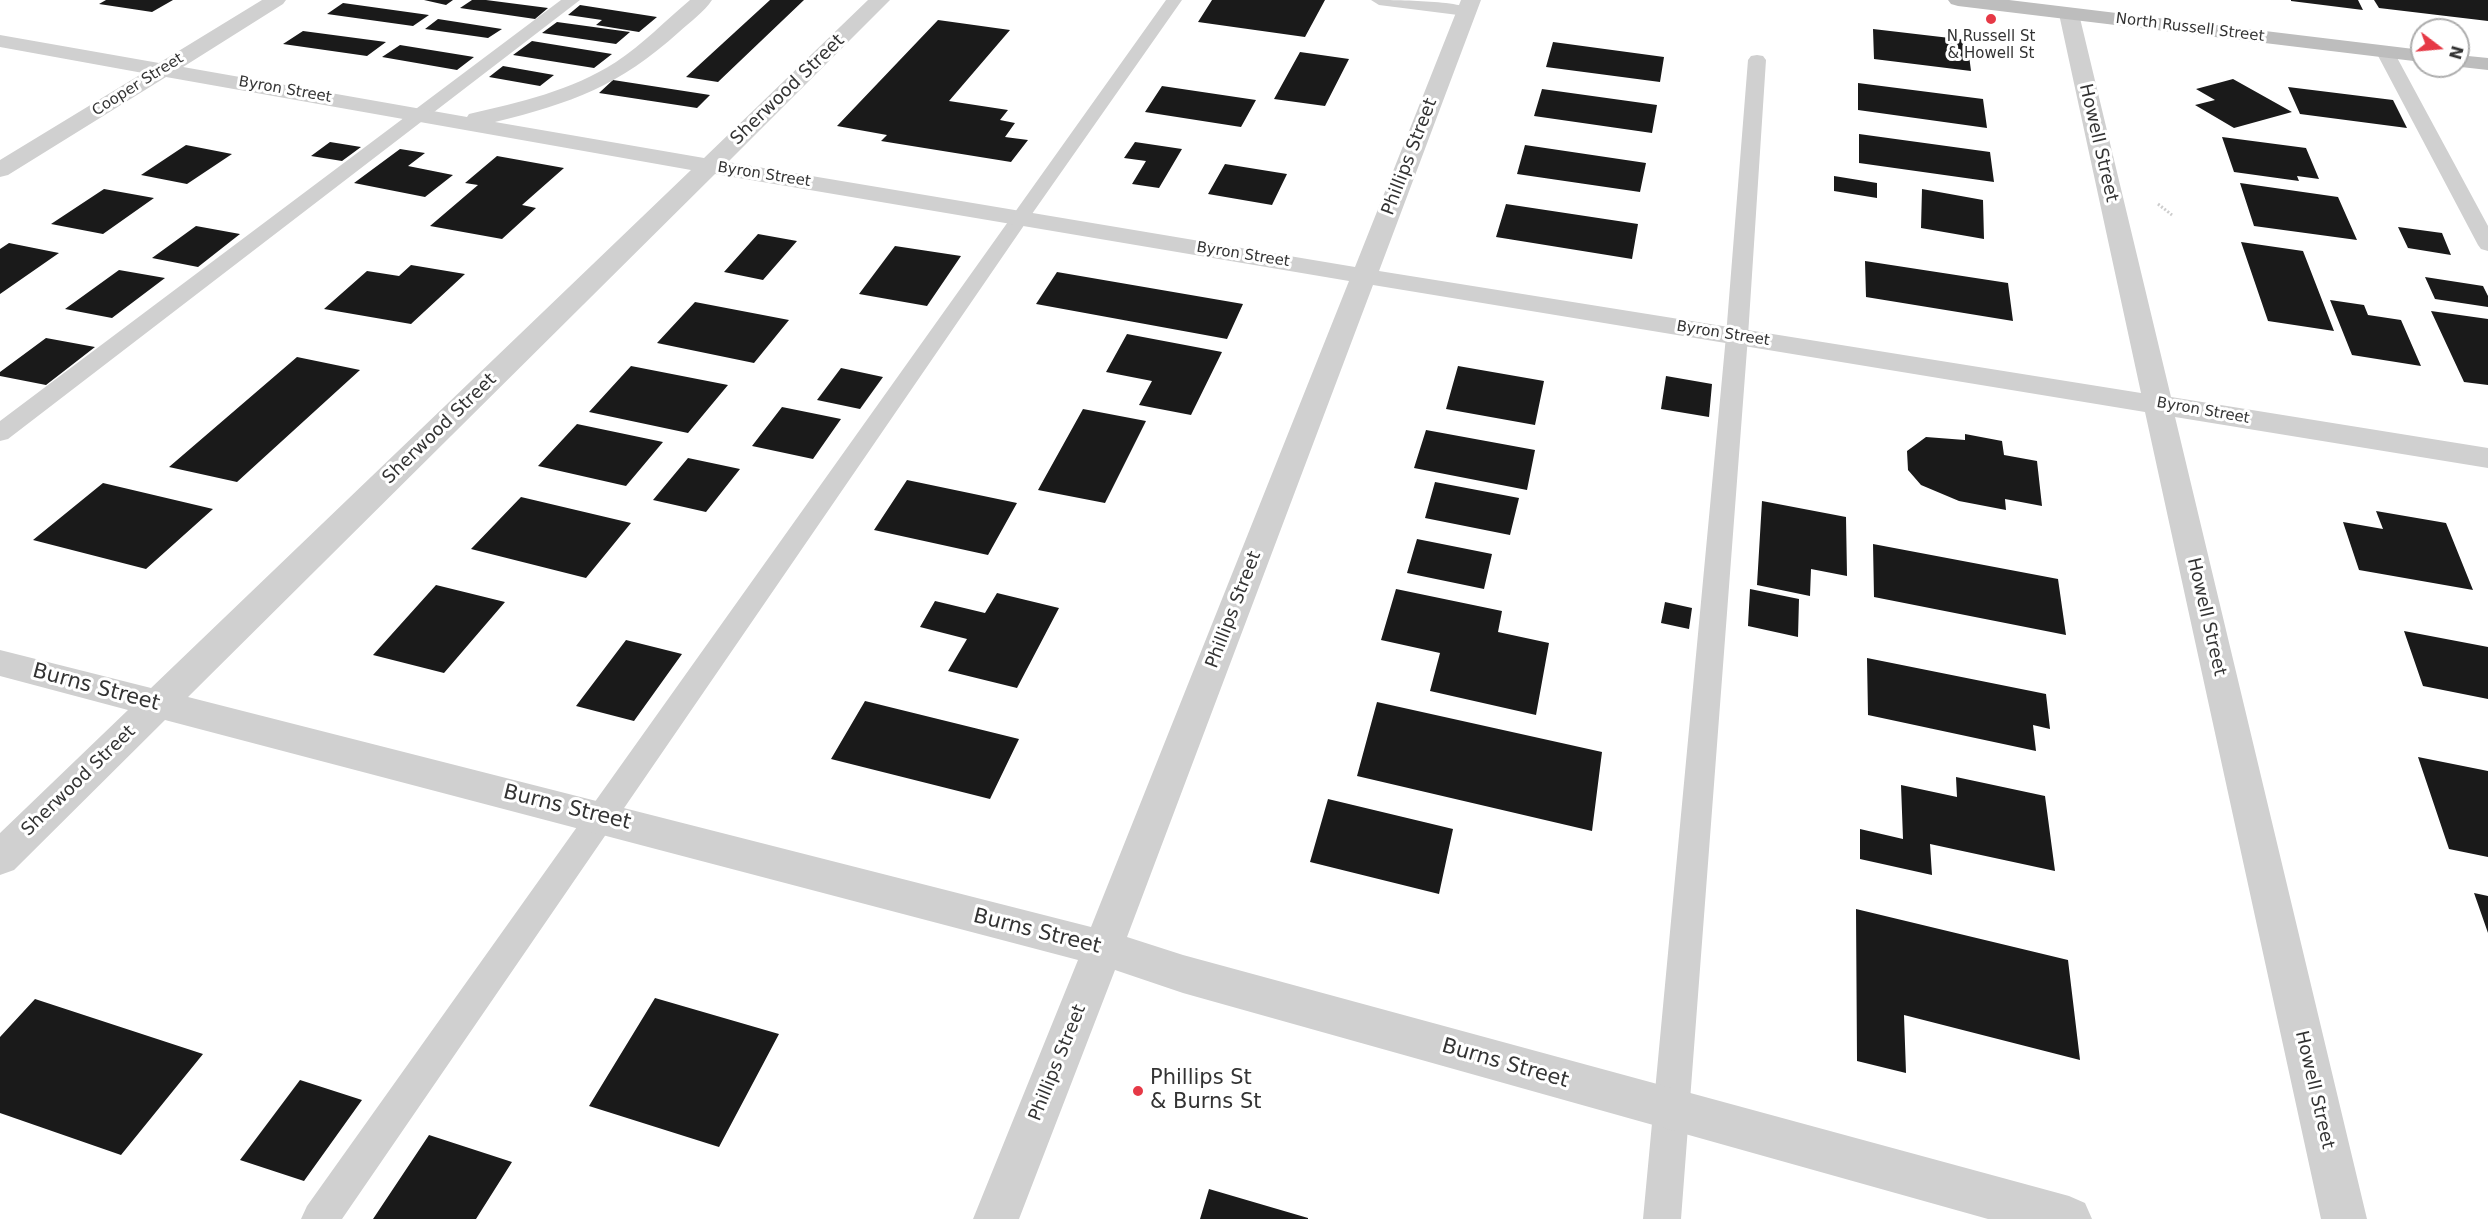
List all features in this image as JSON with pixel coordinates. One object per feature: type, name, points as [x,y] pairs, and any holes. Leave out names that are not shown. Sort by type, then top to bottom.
[{"type":"street","name":"Cooper Street","points":[[0,170],[276,0]]},
{"type":"street","points":[[466,122],[546,102],[591,85],[625,66],[702,0]]},
{"type":"street","name":"Sherwood Street","points":[[0,858],[880,0]]},
{"type":"street","name":"North Russell Street","points":[[1958,0],[2410,55]]},
{"type":"street","name":"Phillips Street","points":[[996,1219],[1365,276],[1468,6]]},
{"type":"street","name":"Howell Street","points":[[2069,14],[2344,1219]]},
{"type":"street","name":"Byron Street","points":[[0,41],[710,166],[1365,276],[2488,458]]},
{"type":"street","points":[[2470,62],[2488,64]]},
{"type":"street","name":"Burns Street","points":[[0,663],[1103,948],[1195,977],[2069,1219]]},
{"type":"lane","points":[[0,433],[572,0]]},
{"type":"lane","points":[[320,1219],[1019,218],[1174,0]]},
{"type":"lane","points":[[1379,0],[1468,6]]},
{"type":"lane","points":[[2385,52],[2488,245]]},
{"type":"lane","points":[[1662,1219],[1737,336],[1757,60]]},
{"type":"building","points":[[106,0],[173,0],[152,12],[99,4]]},
{"type":"building","points":[[424,0],[453,0],[446,5]]},
{"type":"building","points":[[472,0],[548,8],[535,19],[460,8]]},
{"type":"building","points":[[770,0],[804,0],[718,82],[686,77]]},
{"type":"building","points":[[1212,0],[1325,0],[1305,37],[1198,22]]},
{"type":"building","points":[[2358,0],[2363,10],[2291,1]]},
{"type":"building","points":[[2374,0],[2488,0],[2488,21],[2470,18],[2379,8]]},
{"type":"building","points":[[343,3],[429,15],[413,26],[327,14]]},
{"type":"building","points":[[580,5],[657,17],[639,32],[596,25],[602,20],[568,15]]},
{"type":"building","points":[[438,19],[502,29],[488,38],[425,29]]},
{"type":"building","points":[[938,20],[1010,30],[949,101],[1008,110],[1000,120],[1015,123],[1005,137],[1028,140],[1011,162],[881,141],[887,135],[837,126]]},
{"type":"building","points":[[557,22],[630,32],[616,44],[542,33]]},
{"type":"building","points":[[1873,29],[1967,40],[1971,71],[1874,59]]},
{"type":"building","points":[[303,31],[386,42],[367,56],[283,44]]},
{"type":"building","points":[[532,41],[612,54],[594,68],[513,55]]},
{"type":"building","points":[[1553,42],[1664,57],[1660,82],[1546,67]]},
{"type":"building","points":[[400,45],[474,57],[457,70],[382,57]]},
{"type":"building","points":[[1300,52],[1349,59],[1325,106],[1274,99]]},
{"type":"building","points":[[503,66],[554,75],[540,86],[489,77]]},
{"type":"building","points":[[2233,79],[2292,112],[2234,128],[2195,105],[2215,100],[2196,89]]},
{"type":"building","points":[[613,80],[710,95],[697,108],[599,93]]},
{"type":"building","points":[[1858,83],[1983,99],[1987,128],[1858,110]]},
{"type":"building","points":[[1162,86],[1256,100],[1241,127],[1145,112]]},
{"type":"building","points":[[2288,87],[2393,100],[2407,128],[2300,114]]},
{"type":"building","points":[[1542,89],[1657,105],[1652,133],[1534,116]]},
{"type":"building","points":[[1859,134],[1990,152],[1994,182],[1859,163]]},
{"type":"building","points":[[2222,137],[2306,148],[2319,179],[2297,176],[2299,181],[2234,172]]},
{"type":"building","points":[[330,142],[361,147],[342,161],[311,156]]},
{"type":"building","points":[[1135,142],[1182,149],[1159,188],[1132,184],[1146,161],[1124,158]]},
{"type":"building","points":[[186,145],[232,154],[187,184],[141,175]]},
{"type":"building","points":[[1525,145],[1646,163],[1640,192],[1517,174]]},
{"type":"building","points":[[400,149],[425,153],[408,166],[453,175],[425,197],[354,183]]},
{"type":"building","points":[[497,156],[564,168],[522,205],[536,208],[502,239],[430,226],[478,185],[465,183]]},
{"type":"building","points":[[1225,164],[1287,174],[1272,205],[1208,194]]},
{"type":"building","points":[[1834,176],[1877,183],[1877,198],[1834,191]]},
{"type":"building","points":[[2240,183],[2338,197],[2357,240],[2254,226]]},
{"type":"building","points":[[104,189],[154,198],[103,234],[51,224]]},
{"type":"building","points":[[1922,189],[1983,200],[1984,239],[1921,228]]},
{"type":"building","points":[[1506,204],[1638,224],[1632,259],[1496,237]]},
{"type":"building","points":[[196,226],[240,234],[198,267],[152,258]]},
{"type":"building","points":[[2398,227],[2442,233],[2451,255],[2408,248]]},
{"type":"building","points":[[758,234],[797,241],[763,280],[724,272]]},
{"type":"building","points":[[2241,242],[2303,251],[2334,331],[2268,321]]},
{"type":"building","points":[[9,243],[59,253],[0,294],[0,249]]},
{"type":"building","points":[[895,246],[961,256],[927,306],[859,294]]},
{"type":"building","points":[[1865,261],[2008,283],[2013,321],[1866,297]]},
{"type":"building","points":[[411,265],[465,274],[411,324],[324,309],[367,271],[399,276]]},
{"type":"building","points":[[119,270],[165,278],[112,318],[65,309]]},
{"type":"building","points":[[1057,272],[1243,304],[1227,339],[1036,304]]},
{"type":"building","points":[[2425,277],[2483,286],[2488,296],[2488,307],[2435,299]]},
{"type":"building","points":[[2330,300],[2364,305],[2368,315],[2401,320],[2421,366],[2352,355]]},
{"type":"building","points":[[695,302],[789,320],[754,363],[657,343]]},
{"type":"building","points":[[2431,311],[2488,319],[2488,385],[2464,382]]},
{"type":"building","points":[[1127,334],[1222,352],[1191,415],[1139,405],[1152,381],[1106,372]]},
{"type":"building","points":[[46,338],[95,347],[46,385],[0,376],[0,372]]},
{"type":"building","points":[[297,357],[360,370],[237,482],[169,467]]},
{"type":"building","points":[[631,366],[728,385],[688,433],[589,412]]},
{"type":"building","points":[[1458,366],[1544,381],[1535,425],[1446,409]]},
{"type":"building","points":[[841,368],[883,377],[860,409],[817,400]]},
{"type":"building","points":[[1666,376],[1712,384],[1709,417],[1661,409]]},
{"type":"building","points":[[782,407],[841,419],[813,459],[752,446]]},
{"type":"building","points":[[1083,409],[1146,421],[1105,503],[1038,490]]},
{"type":"building","points":[[577,424],[663,442],[626,486],[538,466]]},
{"type":"building","points":[[1426,430],[1535,450],[1527,490],[1414,468]]},
{"type":"building","points":[[1965,434],[2002,441],[2004,455],[2037,461],[2042,506],[2005,499],[2006,510],[1959,501],[1921,485],[1908,470],[1907,451],[1926,437],[1965,440]]},
{"type":"building","points":[[688,458],[740,469],[706,512],[653,500]]},
{"type":"building","points":[[907,480],[1017,503],[988,555],[874,530]]},
{"type":"building","points":[[1435,482],[1519,498],[1510,535],[1425,518]]},
{"type":"building","points":[[103,483],[213,509],[146,569],[33,540]]},
{"type":"building","points":[[521,497],[631,523],[586,578],[471,549]]},
{"type":"building","points":[[1762,501],[1846,517],[1847,576],[1811,569],[1810,596],[1757,585]]},
{"type":"building","points":[[2376,511],[2446,523],[2473,590],[2359,570],[2343,522],[2383,529]]},
{"type":"building","points":[[1417,539],[1492,554],[1484,589],[1407,573]]},
{"type":"building","points":[[1873,544],[2058,579],[2066,635],[1874,597]]},
{"type":"building","points":[[436,585],[505,602],[444,673],[373,655]]},
{"type":"building","points":[[1396,589],[1502,611],[1498,632],[1549,643],[1536,715],[1430,691],[1440,653],[1381,640]]},
{"type":"building","points":[[1750,589],[1799,599],[1798,637],[1748,626]]},
{"type":"building","points":[[997,593],[1059,608],[1017,688],[948,671],[967,639],[920,627],[935,601],[985,613]]},
{"type":"building","points":[[1665,602],[1692,608],[1689,629],[1661,623]]},
{"type":"building","points":[[2404,631],[2488,647],[2488,699],[2423,686]]},
{"type":"building","points":[[626,640],[682,654],[634,721],[576,706]]},
{"type":"building","points":[[1867,658],[2046,694],[2050,729],[2033,725],[2036,751],[1868,715]]},
{"type":"building","points":[[865,701],[1019,739],[990,799],[831,759]]},
{"type":"building","points":[[1377,702],[1602,752],[1592,831],[1357,776]]},
{"type":"building","points":[[2418,757],[2488,771],[2488,857],[2449,849]]},
{"type":"building","points":[[1956,777],[2045,796],[2055,871],[1930,844],[1932,875],[1860,859],[1860,829],[1903,839],[1901,785],[1957,797]]},
{"type":"building","points":[[1328,799],[1453,829],[1439,894],[1310,862]]},
{"type":"building","points":[[2474,893],[2488,896],[2488,933]]},
{"type":"building","points":[[1856,909],[2068,960],[2080,1060],[1904,1015],[1906,1073],[1857,1061]]},
{"type":"building","points":[[655,998],[779,1034],[719,1147],[589,1106]]},
{"type":"building","points":[[35,999],[203,1054],[121,1155],[0,1113],[0,1037]]},
{"type":"building","points":[[300,1080],[362,1100],[304,1181],[240,1160]]},
{"type":"building","points":[[429,1135],[512,1162],[476,1219],[373,1219]]},
{"type":"building","points":[[1209,1189],[1308,1218],[1308,1219],[1200,1219]]},
{"type":"place","name":"N Russell St & Howell St","points":[[1991,19]]},
{"type":"place","name":"Phillips St & Burns St","points":[[1138,1091]]}]
